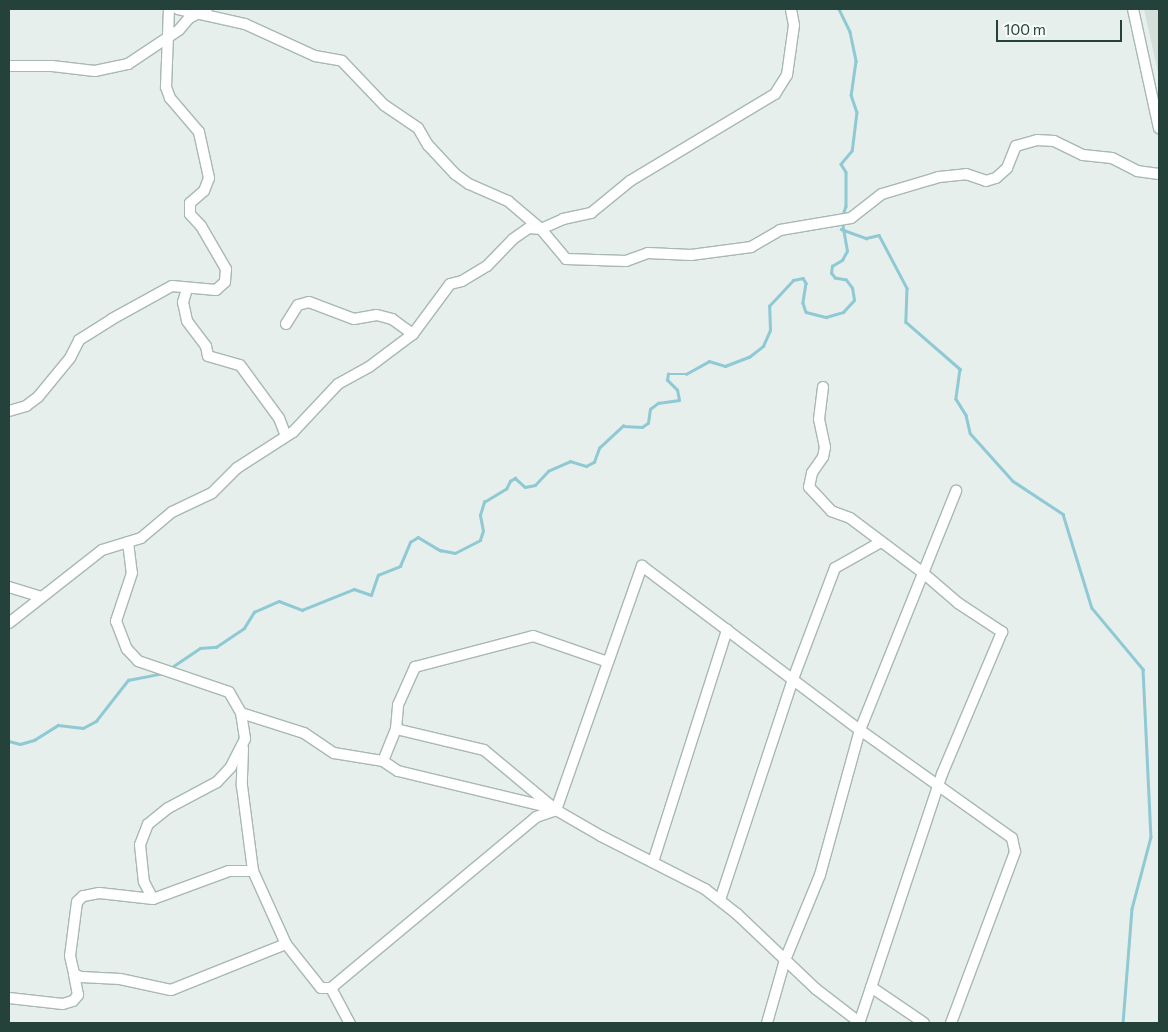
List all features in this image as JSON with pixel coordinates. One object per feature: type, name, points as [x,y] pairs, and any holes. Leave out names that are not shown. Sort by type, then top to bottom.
[{"type":"street","points":[[9,412],[26,406],[38,397],[70,358],[79,340],[172,286],[187,289],[216,290],[225,282],[226,269],[201,226],[190,214],[190,203],[204,191],[209,178],[199,132],[170,98],[166,87],[169,9]]},
{"type":"street","points":[[178,9],[195,15],[245,24],[315,56],[342,61],[384,104],[418,128],[428,145],[455,174],[469,184],[508,201],[541,229],[566,259],[626,261],[648,253],[691,255],[750,247],[780,230],[841,220],[882,194],[939,177],[966,174],[986,181],[996,178],[1007,168],[1016,146],[1038,140],[1054,141],[1083,155],[1112,158],[1137,171],[1159,174]]},
{"type":"street","points":[[9,66],[52,66],[95,71],[128,64],[195,15],[207,9]]},
{"type":"street","points":[[9,623],[102,550],[141,538],[172,512],[212,493],[237,468],[286,436],[338,384],[369,368],[413,334],[450,284],[462,281],[487,266],[514,238],[529,228],[541,229],[563,219],[592,213],[630,181],[775,94],[787,75],[794,25],[791,9]]},
{"type":"street","points":[[1133,9],[1159,128]]},
{"type":"street","points":[[187,289],[183,302],[187,321],[206,346],[208,356],[240,365],[279,418],[286,436]]},
{"type":"street","points":[[286,324],[298,305],[309,302],[354,320],[377,315],[392,319],[413,334]]},
{"type":"street","points":[[396,729],[484,750],[556,810],[705,889],[720,900],[816,989],[859,1022],[938,786],[1002,632],[958,603],[922,572],[850,518],[831,511],[810,487],[812,473],[823,456],[825,447],[818,419],[823,387]]},
{"type":"street","points":[[767,1023],[785,960],[820,875],[860,730],[956,490]]},
{"type":"street","points":[[128,542],[132,573],[116,621],[127,648],[138,661],[229,692],[241,712],[245,739],[231,767],[216,782],[168,808],[148,824],[140,845],[144,882],[153,898]]},
{"type":"street","points":[[720,900],[793,679],[835,568],[881,542]]},
{"type":"street","points":[[556,810],[642,566],[860,730],[1001,828],[1012,838],[1015,852],[952,1023]]},
{"type":"street","points":[[9,587],[42,597]]},
{"type":"street","points":[[653,862],[727,630]]},
{"type":"street","points":[[383,761],[396,729],[398,705],[415,667],[534,636],[608,662]]},
{"type":"street","points":[[241,712],[304,732],[334,754],[383,761],[398,771],[556,810]]},
{"type":"street","points":[[243,746],[242,786],[253,871],[286,944],[321,988],[332,988],[536,817],[556,810]]},
{"type":"street","points":[[9,998],[63,1004],[73,1001],[78,995],[71,947],[76,902],[83,896],[99,893],[153,898],[229,872],[253,871]]},
{"type":"street","points":[[74,974],[81,977],[120,979],[171,990],[286,944]]},
{"type":"street","points":[[871,987],[924,1023]]},
{"type":"street","points":[[332,988],[350,1023]]},
{"type":"shaded area","points":[[1144,9],[1159,9],[1159,77]]},
{"type":"waterway","points":[[839,9],[850,32],[856,61],[851,95],[857,112],[852,151],[841,164],[846,172],[846,206],[842,218]]},
{"type":"waterway","points":[[169,669],[200,648],[216,647],[244,628],[254,612],[279,601],[302,610],[354,589],[371,595],[378,575],[400,566],[410,542],[418,537],[440,550],[455,553],[480,540],[483,531],[480,515],[484,502],[506,489],[510,481],[515,478],[525,487],[535,485],[548,471],[570,461],[586,466],[594,462],[599,448],[623,426],[642,427],[648,423],[650,409],[658,403],[679,400],[677,390],[667,380],[668,374],[686,374],[709,361],[725,366],[749,357],[763,346],[770,330],[769,306],[793,280],[803,278],[806,283],[803,303],[806,312],[826,317],[843,312],[854,300],[852,288],[846,280],[835,278],[831,273],[832,266],[842,260],[847,251],[842,223]]},
{"type":"waterway","points":[[841,229],[866,238],[879,235],[907,288],[906,322],[960,369],[956,399],[966,415],[970,433],[1013,481],[1063,514],[1092,608],[1143,669],[1151,837],[1132,909],[1123,1023]]},
{"type":"waterway","points":[[9,741],[20,744],[34,740],[58,725],[83,728],[96,721],[128,680],[165,673]]}]
